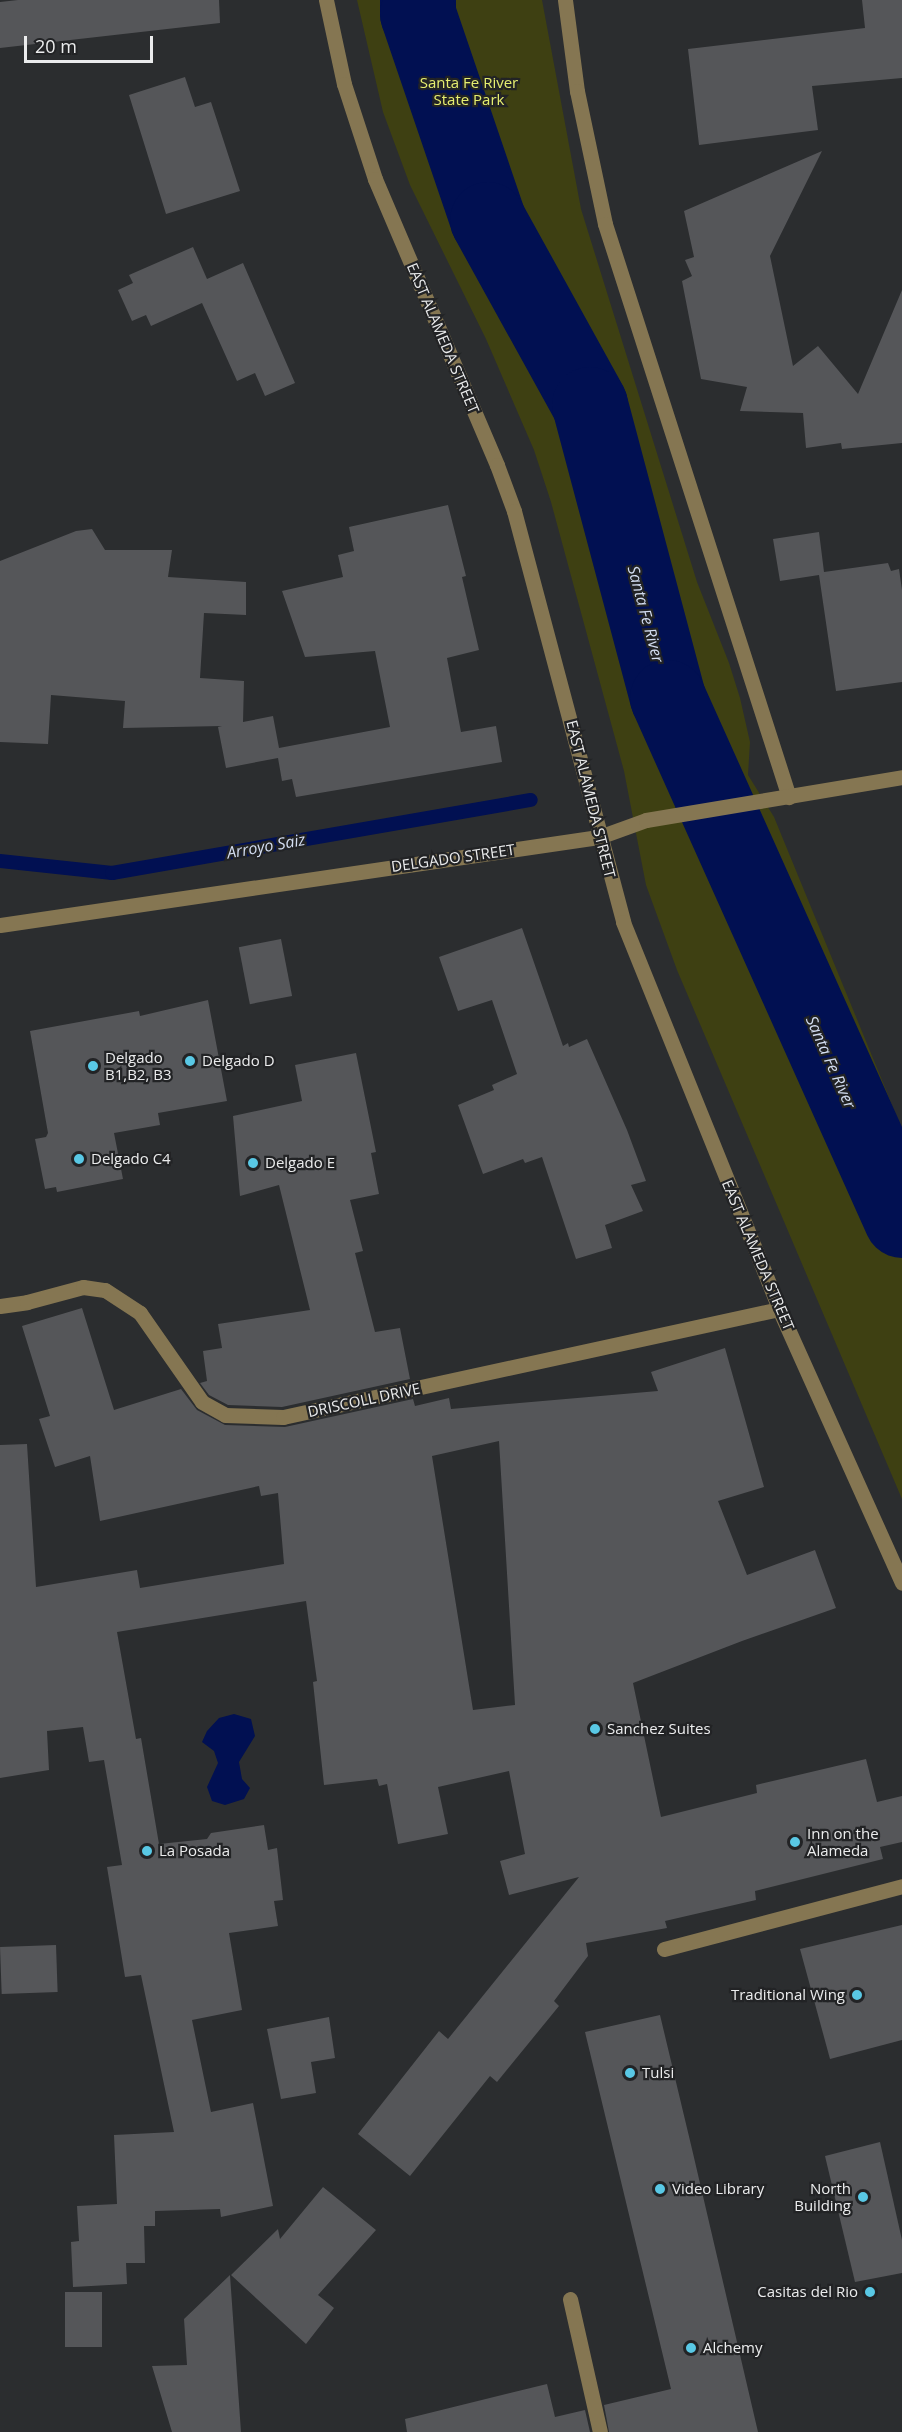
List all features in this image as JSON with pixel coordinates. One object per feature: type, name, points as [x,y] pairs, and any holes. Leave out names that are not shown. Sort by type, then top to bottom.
[{"type":"street","name":"EAST ALAMEDA STREET","points":[[326,0],[344,84],[375,179],[497,465],[514,511],[623,922],[779,1309],[902,1583]]},
{"type":"street","points":[[566,0],[577,91],[605,224],[789,797]]},
{"type":"street","name":"DELGADO STREET","points":[[0,925],[599,837],[646,820],[902,777]]},
{"type":"street","name":"DRISCOLL DRIVE","points":[[0,1306],[27,1302],[83,1287],[105,1290],[140,1312],[202,1402],[225,1416],[283,1417],[779,1309]]},
{"type":"street","points":[[664,1949],[902,1886]]},
{"type":"street","points":[[570,2299],[600,2432]]},
{"type":"green space","name":"Santa Fe River State Park","points":[[357,0],[542,0],[581,209],[697,582],[729,663],[740,698],[750,742],[748,775],[774,817],[902,1129],[902,1499],[677,970],[646,885],[624,771],[551,502],[534,450],[486,339],[410,185],[383,112]]},
{"type":"shaded area","points":[[234,1714],[251,1719],[255,1736],[239,1762],[242,1779],[250,1788],[244,1799],[225,1805],[212,1801],[207,1787],[218,1763],[214,1751],[202,1742],[207,1731],[219,1718]]},
{"type":"building","points":[[18,0],[219,0],[220,23],[0,48],[0,2]]},
{"type":"building","points":[[862,0],[902,0],[902,78],[812,86],[818,130],[699,145],[688,49],[865,28]]},
{"type":"building","points":[[185,77],[195,107],[211,102],[240,191],[166,214],[129,95]]},
{"type":"building","points":[[822,151],[770,256],[793,366],[818,346],[858,394],[902,290],[902,443],[842,449],[841,443],[806,448],[803,413],[740,411],[747,387],[701,379],[682,281],[692,276],[685,260],[694,257],[684,211]]},
{"type":"building","points":[[193,247],[207,279],[243,263],[295,383],[265,396],[255,373],[237,381],[202,303],[151,326],[146,315],[132,321],[118,290],[133,283],[129,275]]},
{"type":"building","points":[[448,505],[466,576],[462,577],[479,650],[447,658],[461,732],[496,726],[502,762],[296,797],[292,779],[282,781],[278,758],[226,768],[218,727],[222,726],[123,728],[125,701],[51,695],[48,744],[0,742],[0,561],[76,531],[92,529],[105,550],[172,550],[168,577],[246,582],[246,615],[204,613],[200,678],[244,681],[243,722],[273,716],[279,748],[390,727],[375,651],[305,657],[282,591],[343,577],[338,555],[354,551],[349,527]]},
{"type":"building","points":[[819,532],[824,572],[888,563],[891,571],[899,569],[902,590],[902,682],[836,691],[819,575],[780,581],[773,539]]},
{"type":"building","points":[[522,928],[563,1046],[568,1043],[569,1047],[587,1039],[627,1130],[646,1181],[631,1185],[643,1211],[605,1225],[612,1248],[576,1259],[542,1157],[525,1163],[523,1159],[483,1174],[458,1105],[494,1090],[492,1085],[517,1074],[492,1000],[458,1011],[439,957]]},
{"type":"building","points":[[281,939],[292,996],[250,1004],[239,947]]},
{"type":"building","points":[[208,1000],[227,1101],[158,1113],[160,1125],[114,1133],[123,1179],[57,1192],[56,1187],[45,1189],[35,1139],[46,1137],[48,1133],[30,1031],[139,1011],[140,1016]]},
{"type":"building","points":[[356,1053],[376,1152],[371,1153],[379,1194],[350,1200],[363,1251],[355,1253],[375,1332],[400,1328],[410,1379],[282,1407],[228,1405],[209,1395],[200,1383],[207,1381],[203,1351],[222,1348],[218,1324],[310,1310],[279,1185],[240,1196],[233,1116],[302,1101],[295,1065]]},
{"type":"building","points":[[82,1308],[114,1410],[181,1389],[197,1410],[225,1425],[285,1427],[413,1399],[415,1406],[449,1398],[451,1409],[658,1391],[651,1372],[725,1348],[764,1487],[718,1501],[747,1575],[815,1550],[836,1608],[633,1683],[661,1817],[757,1793],[756,1785],[866,1759],[877,1802],[902,1796],[902,1842],[880,1847],[883,1859],[755,1891],[756,1900],[665,1921],[667,1928],[586,1943],[588,1956],[554,2001],[559,2006],[497,2082],[490,2076],[410,2176],[358,2134],[439,2031],[448,2039],[579,1877],[509,1895],[500,1861],[525,1854],[509,1771],[438,1787],[448,1834],[398,1844],[387,1784],[379,1786],[377,1779],[324,1785],[313,1682],[317,1681],[306,1601],[117,1632],[136,1739],[141,1738],[159,1844],[207,1839],[211,1833],[264,1825],[268,1850],[277,1848],[283,1900],[274,1901],[278,1926],[229,1933],[242,2010],[192,2020],[211,2112],[253,2103],[273,2206],[221,2217],[220,2209],[155,2211],[155,2226],[144,2226],[145,2263],[126,2263],[127,2284],[73,2287],[71,2242],[79,2241],[77,2206],[117,2204],[114,2135],[174,2132],[141,1975],[125,1977],[107,1867],[122,1865],[104,1760],[89,1762],[83,1727],[47,1731],[49,1770],[0,1778],[0,1445],[27,1444],[36,1587],[137,1570],[140,1588],[284,1564],[278,1493],[261,1496],[259,1486],[100,1521],[90,1456],[55,1467],[39,1419],[50,1416],[22,1326]],"holes":[[[499,1441],[515,1705],[473,1710],[432,1456]]]},
{"type":"building","name":"Traditional Wing","points":[[902,1925],[902,2040],[830,2059],[800,1949]]},
{"type":"building","points":[[56,1945],[58,1992],[2,1994],[0,1947]]},
{"type":"building","points":[[660,2015],[758,2432],[609,2432],[604,2405],[671,2389],[585,2032]]},
{"type":"building","points":[[329,2017],[335,2058],[311,2062],[316,2093],[281,2099],[267,2029]]},
{"type":"building","name":"North Building","points":[[880,2142],[902,2240],[902,2273],[855,2282],[825,2156]]},
{"type":"building","points":[[323,2187],[376,2230],[318,2295],[334,2308],[306,2344],[231,2275],[278,2229],[280,2239]]},
{"type":"building","points":[[230,2275],[241,2432],[172,2432],[152,2366],[187,2365],[184,2319]]},
{"type":"building","points":[[65,2292],[102,2292],[102,2347],[65,2347]]},
{"type":"building","points":[[547,2384],[555,2417],[585,2410],[590,2432],[407,2432],[405,2419]]},
{"type":"waterway","name":"Santa Fe River","points":[[418,0],[418,14],[488,220],[590,405],[668,698],[902,1220]]},
{"type":"waterway","name":"Arroyo Saiz","points":[[0,861],[112,873],[531,800]]},
{"type":"place","name":"Delgado D","points":[[190,1061]]},
{"type":"place","name":"Delgado B1,B2, B3","points":[[93,1066]]},
{"type":"place","name":"Delgado C4","points":[[79,1159]]},
{"type":"place","name":"Delgado E","points":[[253,1163]]},
{"type":"place","name":"Sanchez Suites","points":[[595,1729]]},
{"type":"place","name":"Inn on the Alameda","points":[[795,1842]]},
{"type":"place","name":"La Posada","points":[[147,1851]]},
{"type":"place","name":"Traditional Wing","points":[[857,1995]]},
{"type":"place","name":"Tulsi","points":[[630,2073]]},
{"type":"place","name":"Video Library","points":[[660,2189]]},
{"type":"place","name":"North Building","points":[[863,2197]]},
{"type":"place","name":"Casitas del Rio","points":[[870,2292]]},
{"type":"place","name":"Alchemy","points":[[691,2348]]}]
